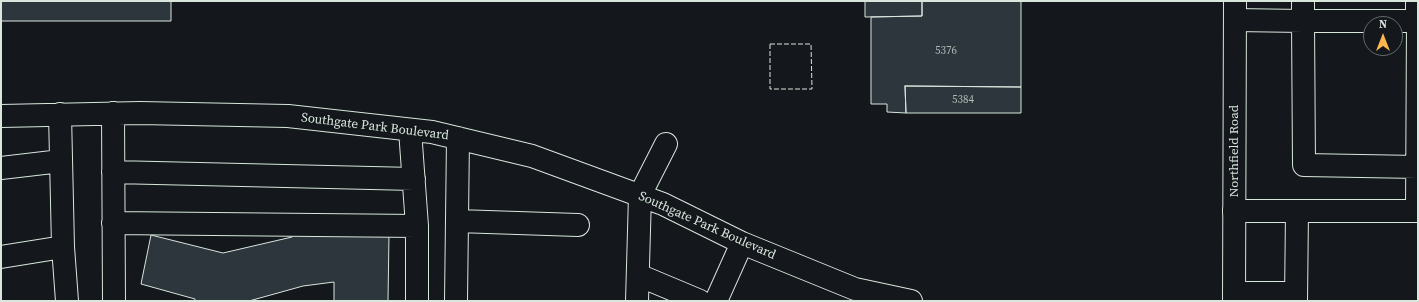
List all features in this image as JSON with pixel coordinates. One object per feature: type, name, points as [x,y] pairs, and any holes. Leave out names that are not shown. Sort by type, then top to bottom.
[{"type":"street","points":[[1234,212],[1417,211],[1418,167],[1417,14],[1235,10]]},
{"type":"street","name":"Northfield Road","points":[[1234,297],[1235,10]]},
{"type":"street","points":[[1303,11],[1304,165],[1418,167]]},
{"type":"street","name":"Southgate Park Boulevard","points":[[1,116],[140,112],[288,116],[432,132],[532,156],[663,204],[742,243],[855,289],[907,301]]},
{"type":"street","points":[[113,113],[114,301]]},
{"type":"street","points":[[60,114],[63,247],[67,301]]},
{"type":"street","points":[[410,130],[417,226],[417,301]]},
{"type":"street","points":[[456,301],[458,138]]},
{"type":"street","points":[[637,301],[640,195],[666,144]]},
{"type":"street","points":[[1,168],[61,160]]},
{"type":"street","points":[[113,172],[414,179]]},
{"type":"street","points":[[1234,297],[1296,297],[1297,212]]},
{"type":"street","points":[[457,221],[578,225]]},
{"type":"street","points":[[113,223],[417,226]]},
{"type":"street","points":[[716,301],[742,243]]},
{"type":"street","points":[[1,258],[63,247]]},
{"type":"street","points":[[638,275],[700,301]]},
{"type":"building","points":[[1,1],[171,1],[171,21],[1,21]]},
{"type":"building","points":[[865,1],[922,1],[922,16],[865,17]]},
{"type":"building","points":[[922,1],[1021,1],[1021,87],[905,86],[906,113],[887,112],[887,104],[871,104],[871,17],[922,16]]},
{"type":"building","points":[[905,86],[1021,87],[1021,113],[906,113]]},
{"type":"building","points":[[292,234],[389,234],[388,301],[334,301],[334,282],[303,286],[249,301],[195,301],[195,299],[141,284],[151,235],[223,253],[292,237]]},
{"type":"fence","points":[[770,44],[811,44],[812,89],[770,89],[770,44]]}]
